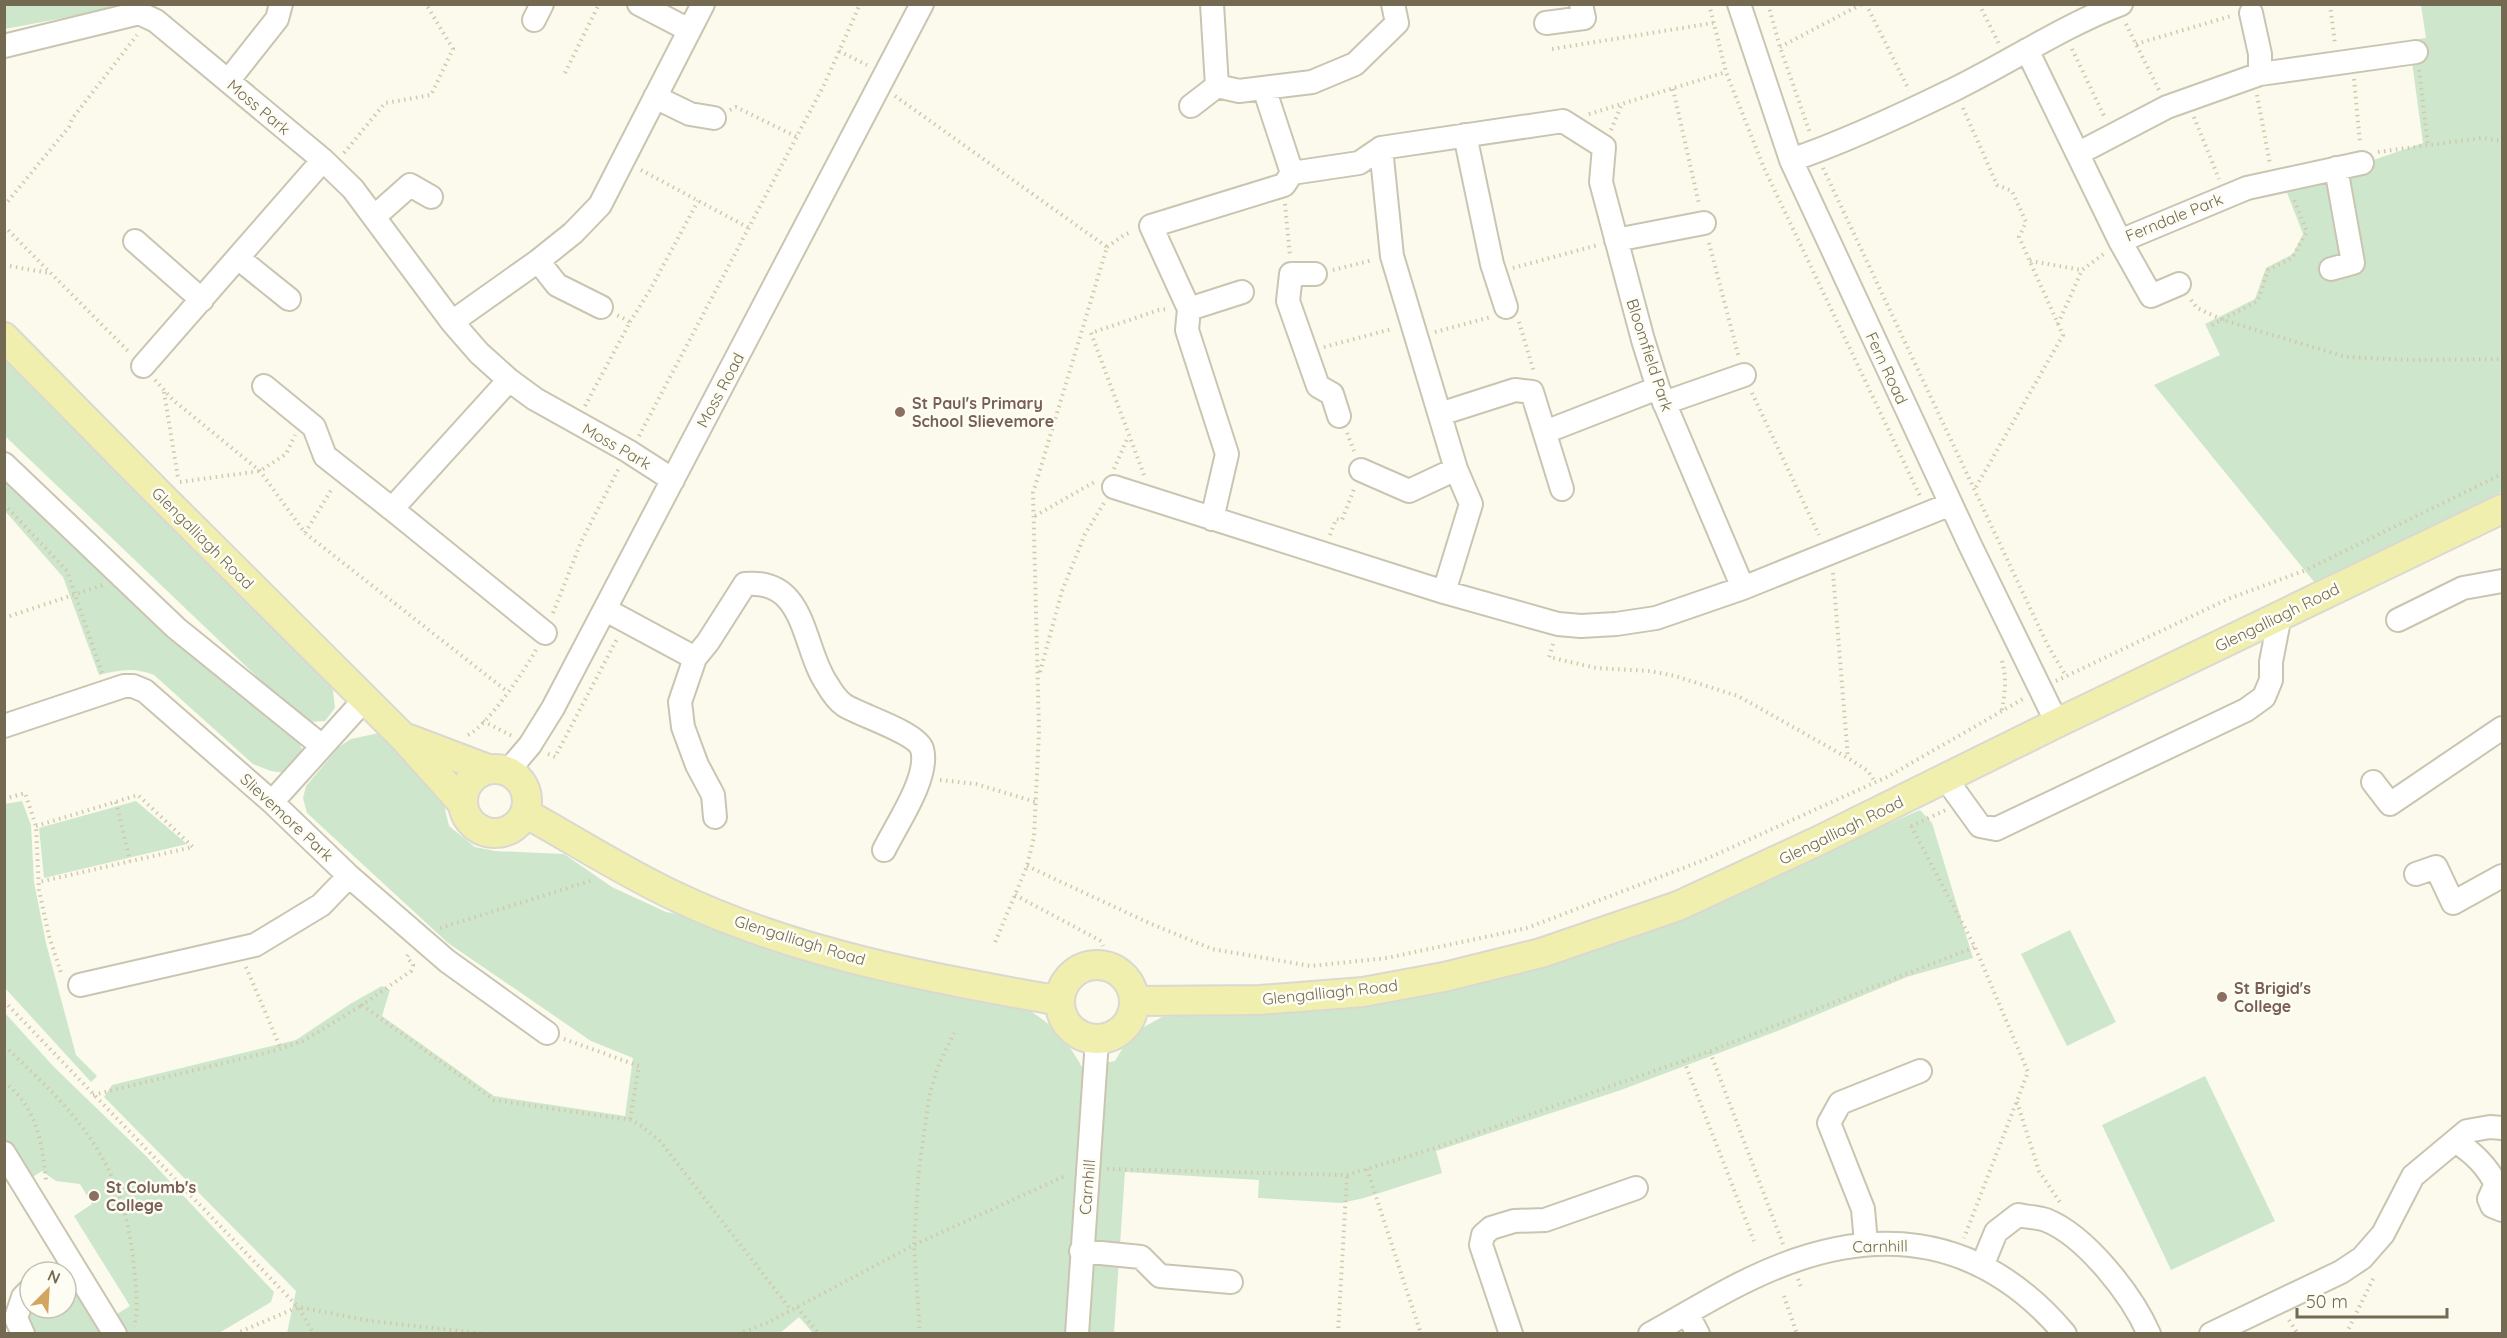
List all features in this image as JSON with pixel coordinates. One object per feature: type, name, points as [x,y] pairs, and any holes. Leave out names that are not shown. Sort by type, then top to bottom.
[{"type":"main road","name":"Glengalliagh Road","points":[[4,337],[404,738],[463,804]]},
{"type":"main road","name":"Glengalliagh Road","points":[[1135,1001],[1260,1000],[1363,992],[1541,953],[1678,906],[1946,779],[2057,723],[2502,509]]},
{"type":"main road","name":"Glengalliagh Road","points":[[404,738],[498,770]]},
{"type":"main road","points":[[498,770],[523,784],[528,804],[520,822],[511,829],[501,832],[481,830],[466,815],[463,804],[467,784],[474,776],[498,770]]},
{"type":"main road","name":"Glengalliagh Road","points":[[525,813],[677,897],[770,934],[892,968],[1060,1001]]},
{"type":"main road","points":[[1101,965],[1121,974],[1133,991],[1135,1001],[1133,1014],[1127,1024],[1118,1033],[1097,1040],[1083,1037],[1074,1031],[1061,1012],[1060,1001],[1062,989],[1068,978],[1077,970],[1101,965]]},
{"type":"street","points":[[228,81],[277,19],[281,4]]},
{"type":"street","points":[[639,4],[689,30]]},
{"type":"street","points":[[452,322],[538,261],[573,233],[600,205],[703,4]]},
{"type":"street","name":"Moss Road","points":[[498,770],[530,745],[553,708],[922,4]]},
{"type":"street","points":[[1212,4],[1217,86]]},
{"type":"street","points":[[1217,86],[1239,91],[1312,81],[1355,64],[1397,23],[1394,4]]},
{"type":"street","points":[[1546,23],[1584,18],[1581,4]]},
{"type":"street","name":"Fern Road","points":[[1739,4],[1791,160],[1951,504],[2057,723]]},
{"type":"street","points":[[1791,160],[1816,152],[1954,89],[2119,5]]},
{"type":"street","points":[[4,46],[139,13],[150,18]]},
{"type":"street","points":[[2250,13],[2260,54],[2260,74]]},
{"type":"street","name":"Moss Park","points":[[150,18],[327,164],[353,189],[452,322],[479,353],[509,380],[535,399],[628,451],[673,480]]},
{"type":"street","name":"Ferndale Park","points":[[2027,50],[2120,241],[2247,188],[2362,160]]},
{"type":"street","points":[[2079,153],[2177,103],[2260,74],[2416,52]]},
{"type":"street","points":[[1191,106],[1217,86]]},
{"type":"street","points":[[1264,88],[1288,179]]},
{"type":"street","points":[[655,97],[690,114],[714,118]]},
{"type":"street","points":[[1212,519],[1227,454],[1187,330],[1189,309],[1151,226],[1288,179],[1359,163],[1382,154],[1465,135],[1563,121]]},
{"type":"street","name":"Bloomfield Park","points":[[1563,121],[1604,147],[1601,182],[1661,396],[1743,588]]},
{"type":"street","points":[[1465,135],[1495,273],[1506,308]]},
{"type":"street","points":[[1382,154],[1392,256],[1456,470],[1471,504],[1444,592]]},
{"type":"street","points":[[143,366],[238,258],[327,164]]},
{"type":"street","points":[[2331,269],[2353,263],[2336,168]]},
{"type":"street","points":[[374,217],[410,185],[431,197]]},
{"type":"street","points":[[1616,240],[1704,223]]},
{"type":"street","points":[[135,241],[202,300]]},
{"type":"street","points":[[2120,241],[2151,296],[2179,284]]},
{"type":"street","points":[[238,258],[289,299]]},
{"type":"street","points":[[538,261],[557,285],[600,307]]},
{"type":"street","points":[[1315,274],[1291,274],[1288,301],[1318,386],[1332,394],[1339,416]]},
{"type":"street","points":[[1189,309],[1242,292]]},
{"type":"street","points":[[1545,432],[1661,396],[1744,375]]},
{"type":"street","points":[[392,509],[509,380]]},
{"type":"street","points":[[264,386],[314,427],[325,456],[545,633]]},
{"type":"street","points":[[1440,414],[1515,390],[1532,392],[1562,489]]},
{"type":"street","points":[[4,464],[176,628],[322,746]]},
{"type":"street","points":[[1361,470],[1409,491],[1456,470]]},
{"type":"street","points":[[1113,480],[1155,501],[1444,592],[1558,624],[1616,624],[1656,618],[1743,588],[1929,515],[1951,504]]},
{"type":"street","points":[[2398,620],[2463,588],[2502,581]]},
{"type":"street","points":[[715,816],[713,795],[697,765],[683,727],[680,702],[694,658],[708,642],[745,584],[761,583],[778,591],[796,608],[825,682],[842,703],[863,716],[910,736],[921,747],[923,761],[920,778],[884,850]]},
{"type":"street","points":[[606,610],[694,658]]},
{"type":"street","points":[[1946,779],[1980,826],[1996,829],[2246,710],[2264,698],[2271,680],[2271,662],[2280,615]]},
{"type":"street","name":"Slievemore Park","points":[[4,726],[108,690],[133,686],[145,691],[272,802],[349,876],[447,961],[547,1032]]},
{"type":"street","points":[[272,802],[365,699]]},
{"type":"street","points":[[2373,782],[2390,804],[2502,728]]},
{"type":"street","points":[[2416,874],[2436,867],[2454,903],[2502,876]]},
{"type":"street","points":[[80,985],[255,945],[321,905],[349,876]]},
{"type":"street","name":"Carnhill","points":[[1077,1334],[1097,1040]]},
{"type":"street","points":[[1866,1243],[1863,1209],[1829,1122],[1840,1103],[1920,1071]]},
{"type":"street","points":[[2211,1334],[2341,1272],[2362,1258],[2383,1234],[2413,1176],[2467,1131],[2490,1127],[2502,1128]]},
{"type":"street","points":[[2455,1141],[2472,1152],[2489,1169],[2500,1186],[2491,1191],[2489,1199],[2492,1206],[2502,1210]]},
{"type":"street","points":[[4,1153],[44,1217],[65,1260]]},
{"type":"street","points":[[1511,1334],[1481,1245],[1483,1235],[1491,1228],[1514,1221],[1545,1220],[1636,1188]]},
{"type":"street","points":[[1982,1266],[1996,1232],[2018,1215],[2045,1220],[2078,1241],[2119,1285],[2149,1334]]},
{"type":"street","name":"Carnhill","points":[[1650,1334],[1750,1279],[1828,1250],[1866,1243],[1907,1244],[1957,1256],[1982,1266],[2011,1282],[2036,1302],[2065,1334]]},
{"type":"street","points":[[1081,1251],[1141,1257],[1160,1276],[1231,1282]]},
{"type":"street","points":[[78,1283],[115,1334]]},
{"type":"street","points":[[18,1311],[16,1318],[23,1334]]},
{"type":"street","points":[[1687,1313],[1698,1334]]},
{"type":"path","points":[[327,164],[386,103],[430,95],[453,49],[426,4]]},
{"type":"path","points":[[565,73],[599,4]]},
{"type":"path","points":[[440,752],[449,737],[458,738],[471,734],[508,692],[529,663],[545,633],[581,542],[628,451],[647,425],[797,137],[860,4]]},
{"type":"path","points":[[1709,4],[1726,72],[1769,178],[1929,515]]},
{"type":"path","points":[[1768,4],[1780,47],[1816,152],[2048,644],[2066,676]]},
{"type":"path","points":[[1780,47],[1864,4],[1917,106]]},
{"type":"path","points":[[1979,4],[2007,61]]},
{"type":"path","points":[[2330,4],[2345,62],[2362,160],[2481,138],[2494,138],[2502,141]]},
{"type":"path","points":[[2119,5],[2136,44],[2177,103],[2226,197]]},
{"type":"path","points":[[2136,44],[2237,14],[2250,13]]},
{"type":"path","points":[[4,206],[69,127],[72,119],[150,18]]},
{"type":"path","points":[[1552,49],[1713,23]]},
{"type":"path","points":[[2064,32],[2114,135]]},
{"type":"path","points":[[839,51],[1107,246]]},
{"type":"path","points":[[2416,52],[2428,146]]},
{"type":"path","points":[[1563,121],[1726,72]]},
{"type":"path","points":[[2211,325],[2258,301],[2268,270],[2292,258],[2307,232],[2279,180],[2257,95],[2260,74]]},
{"type":"path","points":[[1673,89],[1704,223],[1744,375],[1828,554],[1836,584],[1838,646],[1848,758]]},
{"type":"path","points":[[1954,89],[1997,185],[2012,191],[2026,222],[2019,237],[2063,335],[1976,488]]},
{"type":"path","points":[[714,118],[736,107],[797,137]]},
{"type":"path","points":[[624,161],[749,228]]},
{"type":"path","points":[[1288,179],[1291,274]]},
{"type":"path","points":[[576,422],[698,201]]},
{"type":"path","points":[[4,226],[143,366],[164,392],[260,471],[306,533],[508,692]]},
{"type":"path","points":[[994,945],[1027,866],[1034,837],[1039,732],[1033,493],[1107,246],[1124,235],[1151,226]]},
{"type":"path","points":[[1495,273],[1616,240]]},
{"type":"path","points":[[2058,325],[2082,270],[2120,241]]},
{"type":"path","points":[[1315,274],[1392,256]]},
{"type":"path","points":[[2030,261],[2082,270]]},
{"type":"path","points":[[4,265],[50,273]]},
{"type":"path","points":[[2179,284],[2197,308],[2223,320],[2346,357],[2414,360],[2502,359]]},
{"type":"path","points":[[600,307],[630,322]]},
{"type":"path","points":[[1306,352],[1414,330],[1486,320],[1506,308],[1517,317],[1535,374],[1532,392]]},
{"type":"path","points":[[1082,332],[1091,333],[1159,310],[1189,309]]},
{"type":"path","points":[[1091,333],[1128,436],[1155,501]]},
{"type":"path","points":[[164,392],[179,483]]},
{"type":"path","points":[[171,484],[260,471],[286,454],[302,418]]},
{"type":"path","points":[[1038,678],[1062,591],[1085,534],[1113,480],[1128,436]]},
{"type":"path","points":[[306,533],[343,470]]},
{"type":"path","points":[[1027,866],[1149,923],[1212,949],[1311,966],[1387,958],[1527,928],[1704,860],[1875,782],[2066,676],[2228,599],[2306,570],[2502,474]]},
{"type":"path","points":[[1034,516],[1113,480]]},
{"type":"path","points":[[4,504],[67,572],[108,690]]},
{"type":"path","points":[[4,618],[75,595],[122,576]]},
{"type":"path","points":[[1558,624],[1549,657],[1596,668],[1650,671],[1706,684],[1738,696],[1769,711],[1848,758],[1868,771],[1875,782]]},
{"type":"path","points":[[2001,660],[2005,671],[2002,711]]},
{"type":"path","points":[[483,721],[530,745]]},
{"type":"path","points":[[920,778],[976,784],[1036,802]]},
{"type":"path","points":[[4,799],[25,793],[36,826],[39,882],[49,936],[66,989],[80,985]]},
{"type":"path","points":[[36,826],[138,795],[194,847],[39,882]]},
{"type":"path","points":[[116,802],[130,861]]},
{"type":"path","points":[[1957,1256],[2028,1072],[1975,947],[1911,826],[1963,804]]},
{"type":"path","points":[[93,1095],[281,1049],[303,1041],[362,1005],[411,971],[413,965],[407,957],[419,936],[444,926],[628,870]]},
{"type":"path","points":[[1015,895],[1101,942],[1102,946]]},
{"type":"path","points":[[738,1334],[767,1323],[914,1245],[1076,1171],[1114,1168],[1347,1175],[1432,1149],[1710,1052],[1975,947]]},
{"type":"path","points":[[238,948],[281,1049]]},
{"type":"path","points":[[4,1001],[298,1307],[314,1334]]},
{"type":"path","points":[[362,1005],[494,1100],[630,1120],[639,1124],[660,1142],[791,1310]]},
{"type":"path","points":[[547,1032],[639,1066],[630,1120]]},
{"type":"path","points":[[920,1334],[914,1245],[920,1169],[930,1092],[939,1064],[954,1033]]},
{"type":"path","points":[[4,1046],[49,1088],[81,1123],[113,1179],[133,1252],[137,1304],[133,1334]]},
{"type":"path","points":[[1710,1052],[1783,1243]]},
{"type":"path","points":[[1684,1061],[1754,1241]]},
{"type":"path","points":[[4,1082],[29,1109],[43,1145],[46,1182],[44,1217]]},
{"type":"path","points":[[2017,1101],[2039,1171],[2062,1207],[2060,1228]]},
{"type":"path","points":[[1367,1169],[1421,1334]]},
{"type":"path","points":[[1338,1334],[1347,1175]]},
{"type":"path","points":[[2346,1334],[2378,1267]]},
{"type":"path","points":[[1784,1296],[1797,1334]]},
{"type":"path","points":[[235,1334],[298,1307],[371,1321],[486,1334]]},
{"type":"path","points":[[797,1307],[819,1334]]},
{"type":"path","points":[[2287,1316],[2298,1334]]},
{"type":"green space","points":[[5,5],[116,5],[116,8],[5,29]]},
{"type":"green space","points":[[2421,5],[2502,5],[2502,492],[2315,583],[2154,385],[2220,355],[2205,324],[2255,299],[2266,268],[2293,254],[2303,234],[2286,190],[2423,143],[2409,40],[2426,38]]},
{"type":"green space","points":[[4,356],[327,680],[333,690],[335,708],[325,721],[310,722],[294,712],[5,436]]},
{"type":"green space","points":[[4,478],[107,578],[213,672],[299,743],[304,753],[285,773],[271,771],[253,764],[154,675],[127,670],[99,675],[63,577],[5,511]]},
{"type":"green space","points":[[379,733],[388,735],[443,801],[449,826],[475,847],[495,851],[564,854],[612,887],[666,912],[702,918],[1030,1011],[1060,1035],[1082,1067],[1115,1061],[1131,1034],[1162,1017],[1304,1007],[1668,920],[1920,810],[1932,823],[1973,958],[1907,977],[1785,1028],[1621,1090],[1436,1151],[1442,1173],[1364,1198],[1341,1203],[1258,1198],[1259,1180],[1125,1172],[1114,1333],[813,1333],[799,1317],[779,1334],[287,1333],[296,1291],[104,1097],[112,1085],[296,1040],[382,986],[390,990],[382,1016],[494,1096],[625,1116],[633,1058],[591,1041],[448,943],[307,813],[303,798],[306,786],[339,747],[351,739]]},
{"type":"green space","points":[[22,801],[31,825],[34,882],[46,943],[76,1055],[97,1076],[91,1082],[5,988],[5,804]]},
{"type":"green space","points":[[136,801],[187,844],[44,878],[39,828]]},
{"type":"green space","points":[[2070,930],[2116,1022],[2067,1046],[2021,954]]},
{"type":"green space","name":"St Columb's College","points":[[5,1013],[54,1067],[147,1157],[274,1292],[271,1302],[219,1333],[128,1333],[117,1314],[130,1306],[74,1216],[92,1204],[80,1184],[56,1181],[42,1171],[25,1182],[5,1149]]},
{"type":"green space","points":[[2205,1076],[2275,1221],[2171,1270],[2102,1125]]},
{"type":"green space","points":[[78,1297],[101,1333],[33,1333],[26,1320],[78,1320]]},
{"type":"place","name":"St Paul's Primary School Slievemore","points":[[900,412]]},
{"type":"place","name":"St Brigid's College","points":[[2222,997]]},
{"type":"place","name":"St Columb's College","points":[[94,1196]]}]
